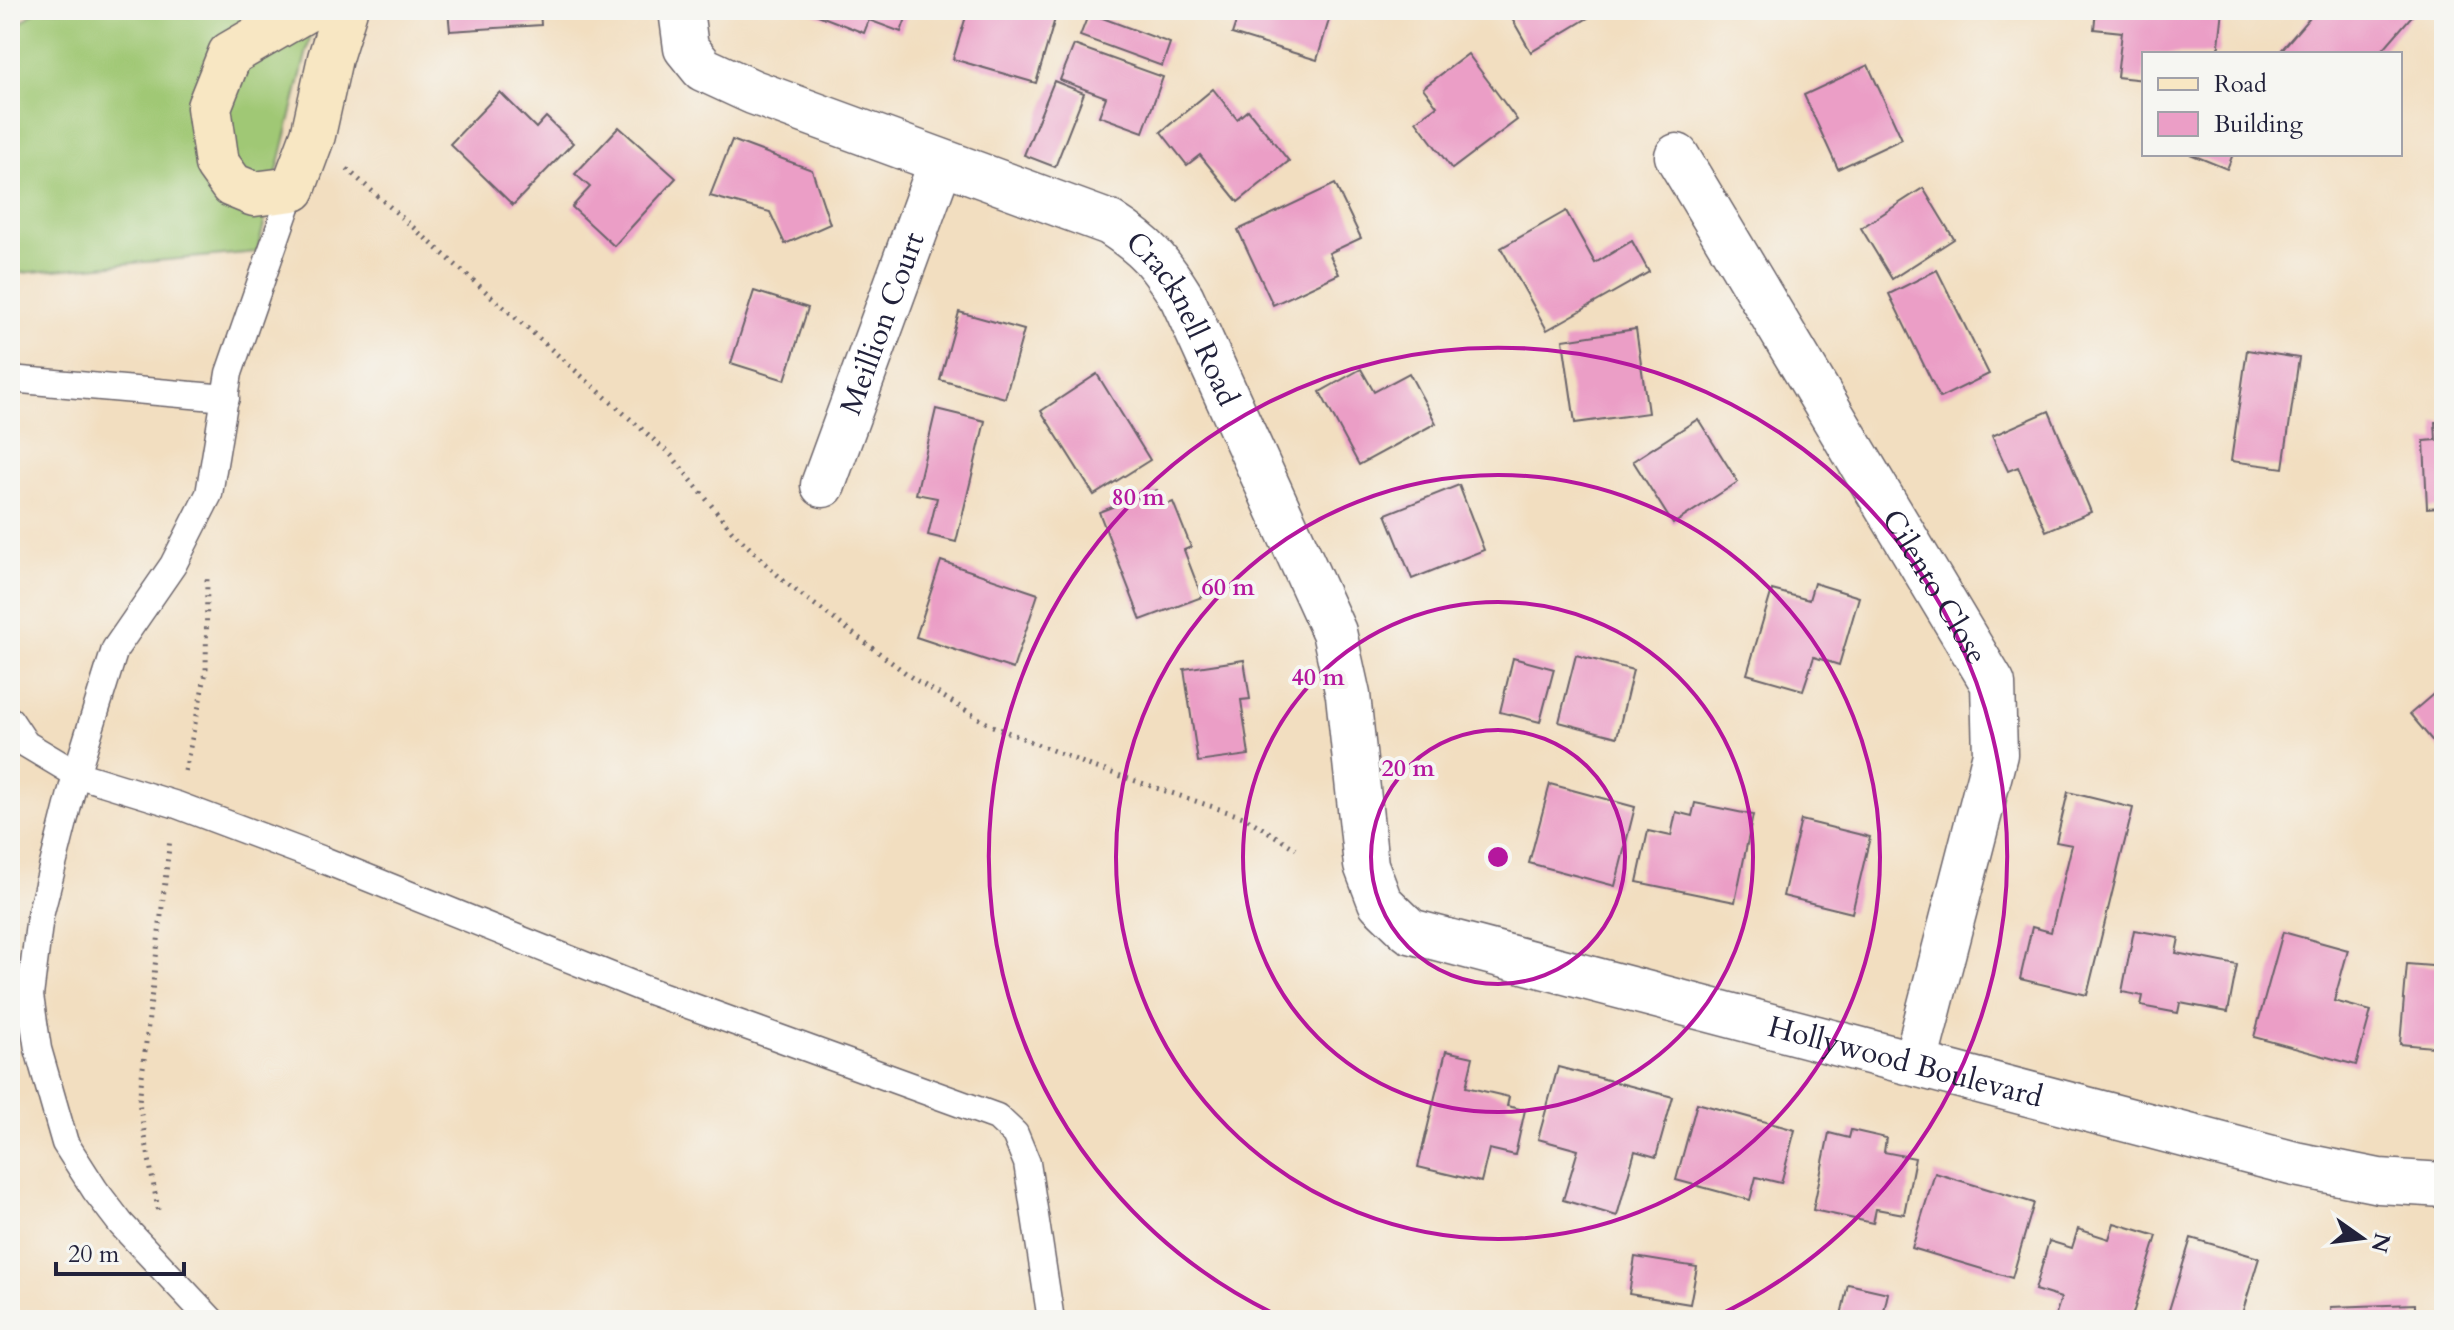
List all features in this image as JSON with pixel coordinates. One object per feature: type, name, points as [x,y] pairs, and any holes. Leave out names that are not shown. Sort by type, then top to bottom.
[{"type":"street","points":[[306,10],[230,54],[209,107],[217,164],[232,185],[254,194],[293,189],[313,135],[330,58],[345,10]]},
{"type":"street","name":"Cracknell Road","points":[[681,10],[686,48],[703,69],[753,92],[1110,223],[1141,243],[1163,267],[1182,298],[1334,632],[1348,695],[1366,865],[1380,902]]},
{"type":"street","name":"Cilento Close","points":[[1677,156],[1993,684],[1995,754],[1915,1063]]},
{"type":"street","name":"Meillion Court","points":[[823,485],[941,162]]},
{"type":"street","name":"Hollywood Boulevard","points":[[1380,902],[1410,931],[2295,1164],[2379,1181],[2444,1185]]},
{"type":"lane","points":[[211,1320],[169,1277],[95,1190],[65,1143],[38,1049],[30,996],[40,916],[76,774],[115,649],[173,565],[209,494],[229,373],[293,189]]},
{"type":"lane","points":[[10,379],[226,398]]},
{"type":"lane","points":[[10,720],[26,744],[76,774],[177,805],[321,859],[644,989],[997,1117],[1015,1134],[1027,1163],[1051,1320]]},
{"type":"path","points":[[313,135],[339,163],[671,455],[732,531],[786,583],[911,677],[990,725],[1091,766],[1246,818],[1296,849]]},
{"type":"path","points":[[169,1277],[139,1102],[167,856],[206,672],[208,568]]},
{"type":"green space","points":[[37,10],[317,10],[257,252],[10,274],[10,32]]},
{"type":"building","points":[[448,10],[540,10],[541,25],[450,31]]},
{"type":"building","points":[[805,10],[909,10],[901,32],[869,20],[864,33]]},
{"type":"building","points":[[968,10],[1057,12],[1036,83],[953,59]]},
{"type":"building","points":[[1240,10],[1332,10],[1317,60],[1232,34]]},
{"type":"building","points":[[1507,10],[1601,10],[1531,52]]},
{"type":"building","points":[[2096,10],[2223,10],[2218,52],[2142,52],[2142,80],[2117,77],[2122,32],[2094,29]]},
{"type":"building","points":[[2316,10],[2417,10],[2381,52],[2280,52]]},
{"type":"building","points":[[1089,13],[1170,43],[1162,66],[1080,36]]},
{"type":"building","points":[[1074,45],[1163,77],[1143,132],[1099,116],[1106,97],[1060,80]]},
{"type":"building","points":[[1468,54],[1517,120],[1452,169],[1416,121],[1437,106],[1423,88]]},
{"type":"building","points":[[1868,65],[1902,139],[1838,169],[1804,95]]},
{"type":"building","points":[[1054,81],[1084,93],[1055,167],[1024,155]]},
{"type":"building","points":[[1213,89],[1237,119],[1248,110],[1289,161],[1238,202],[1200,155],[1187,165],[1161,132]]},
{"type":"building","points":[[500,92],[536,128],[546,117],[573,143],[513,205],[450,144]]},
{"type":"building","points":[[619,127],[676,178],[614,246],[572,207],[590,187],[575,174]]},
{"type":"building","points":[[732,140],[812,170],[830,224],[785,244],[770,212],[710,196]]},
{"type":"building","points":[[2195,156],[2232,156],[2227,169]]},
{"type":"building","points":[[1335,184],[1361,238],[1329,253],[1339,274],[1273,305],[1238,230]]},
{"type":"building","points":[[1923,188],[1954,239],[1892,279],[1861,228]]},
{"type":"building","points":[[1566,211],[1595,263],[1632,241],[1649,272],[1547,330],[1501,248]]},
{"type":"building","points":[[1937,270],[1989,374],[1940,398],[1889,294]]},
{"type":"building","points":[[754,291],[808,308],[785,380],[731,363]]},
{"type":"building","points":[[959,312],[1024,330],[1005,398],[940,380]]},
{"type":"building","points":[[1636,329],[1648,413],[1575,423],[1563,340]]},
{"type":"building","points":[[2247,350],[2299,358],[2283,468],[2231,461]]},
{"type":"building","points":[[1361,369],[1374,392],[1409,373],[1436,423],[1359,465],[1320,392]]},
{"type":"building","points":[[1097,374],[1150,460],[1094,495],[1041,411]]},
{"type":"building","points":[[936,409],[985,421],[956,542],[928,535],[937,498],[916,494]]},
{"type":"building","points":[[2049,411],[2091,512],[2046,531],[2018,467],[2008,471],[1992,436]]},
{"type":"building","points":[[1698,419],[1738,482],[1673,524],[1633,461]]},
{"type":"building","points":[[2435,422],[2444,422],[2444,530],[2441,530],[2440,507],[2427,508],[2424,441],[2436,440]]},
{"type":"building","points":[[1459,485],[1484,550],[1412,579],[1386,514]]},
{"type":"building","points":[[1157,490],[1163,506],[1173,502],[1191,547],[1184,550],[1202,597],[1141,620],[1099,512]]},
{"type":"building","points":[[941,561],[1038,594],[1013,669],[916,637]]},
{"type":"building","points":[[1814,583],[1859,597],[1839,665],[1814,657],[1803,690],[1747,674],[1772,590],[1809,600]]},
{"type":"building","points":[[1576,655],[1633,670],[1617,737],[1559,722]]},
{"type":"building","points":[[1513,658],[1554,669],[1540,722],[1500,712]]},
{"type":"building","points":[[1244,660],[1250,699],[1241,700],[1249,755],[1198,762],[1184,669]]},
{"type":"building","points":[[2444,685],[2444,748],[2441,751],[2410,714]]},
{"type":"building","points":[[1550,784],[1635,807],[1615,886],[1529,863]]},
{"type":"building","points":[[2068,792],[2133,808],[2087,995],[2020,979],[2032,927],[2051,932],[2072,845],[2056,842]]},
{"type":"building","points":[[1695,803],[1753,815],[1735,902],[1637,882],[1648,831],[1671,836],[1676,812],[1692,816]]},
{"type":"building","points":[[1801,820],[1870,837],[1852,913],[1783,896]]},
{"type":"building","points":[[2134,930],[2179,938],[2176,953],[2237,965],[2228,1012],[2180,1003],[2178,1013],[2141,1006],[2143,996],[2122,992]]},
{"type":"building","points":[[2283,932],[2348,950],[2334,1001],[2371,1011],[2356,1065],[2254,1037]]},
{"type":"building","points":[[2407,964],[2444,967],[2444,1048],[2400,1044]]},
{"type":"building","points":[[1446,1051],[1473,1057],[1466,1087],[1509,1097],[1507,1106],[1525,1110],[1515,1155],[1489,1149],[1481,1182],[1418,1167]]},
{"type":"building","points":[[1558,1067],[1673,1097],[1656,1157],[1635,1151],[1617,1216],[1563,1200],[1578,1150],[1538,1139]]},
{"type":"building","points":[[1697,1103],[1795,1130],[1781,1183],[1756,1177],[1750,1200],[1676,1180]]},
{"type":"building","points":[[1851,1130],[1886,1138],[1884,1152],[1915,1158],[1904,1214],[1876,1209],[1873,1223],[1813,1210],[1829,1133],[1849,1138]]},
{"type":"building","points":[[1935,1173],[2034,1203],[2012,1278],[1912,1248]]},
{"type":"building","points":[[2114,1223],[2157,1236],[2131,1320],[2054,1320],[2061,1298],[2035,1290],[2049,1241],[2072,1248],[2078,1229],[2109,1239]]},
{"type":"building","points":[[2191,1238],[2259,1258],[2240,1320],[2166,1320]]},
{"type":"building","points":[[1635,1257],[1697,1267],[1690,1304],[1629,1294]]},
{"type":"building","points":[[1848,1284],[1888,1293],[1882,1320],[1840,1320]]},
{"type":"building","points":[[2415,1304],[2415,1320],[2332,1320],[2331,1307]]}]
